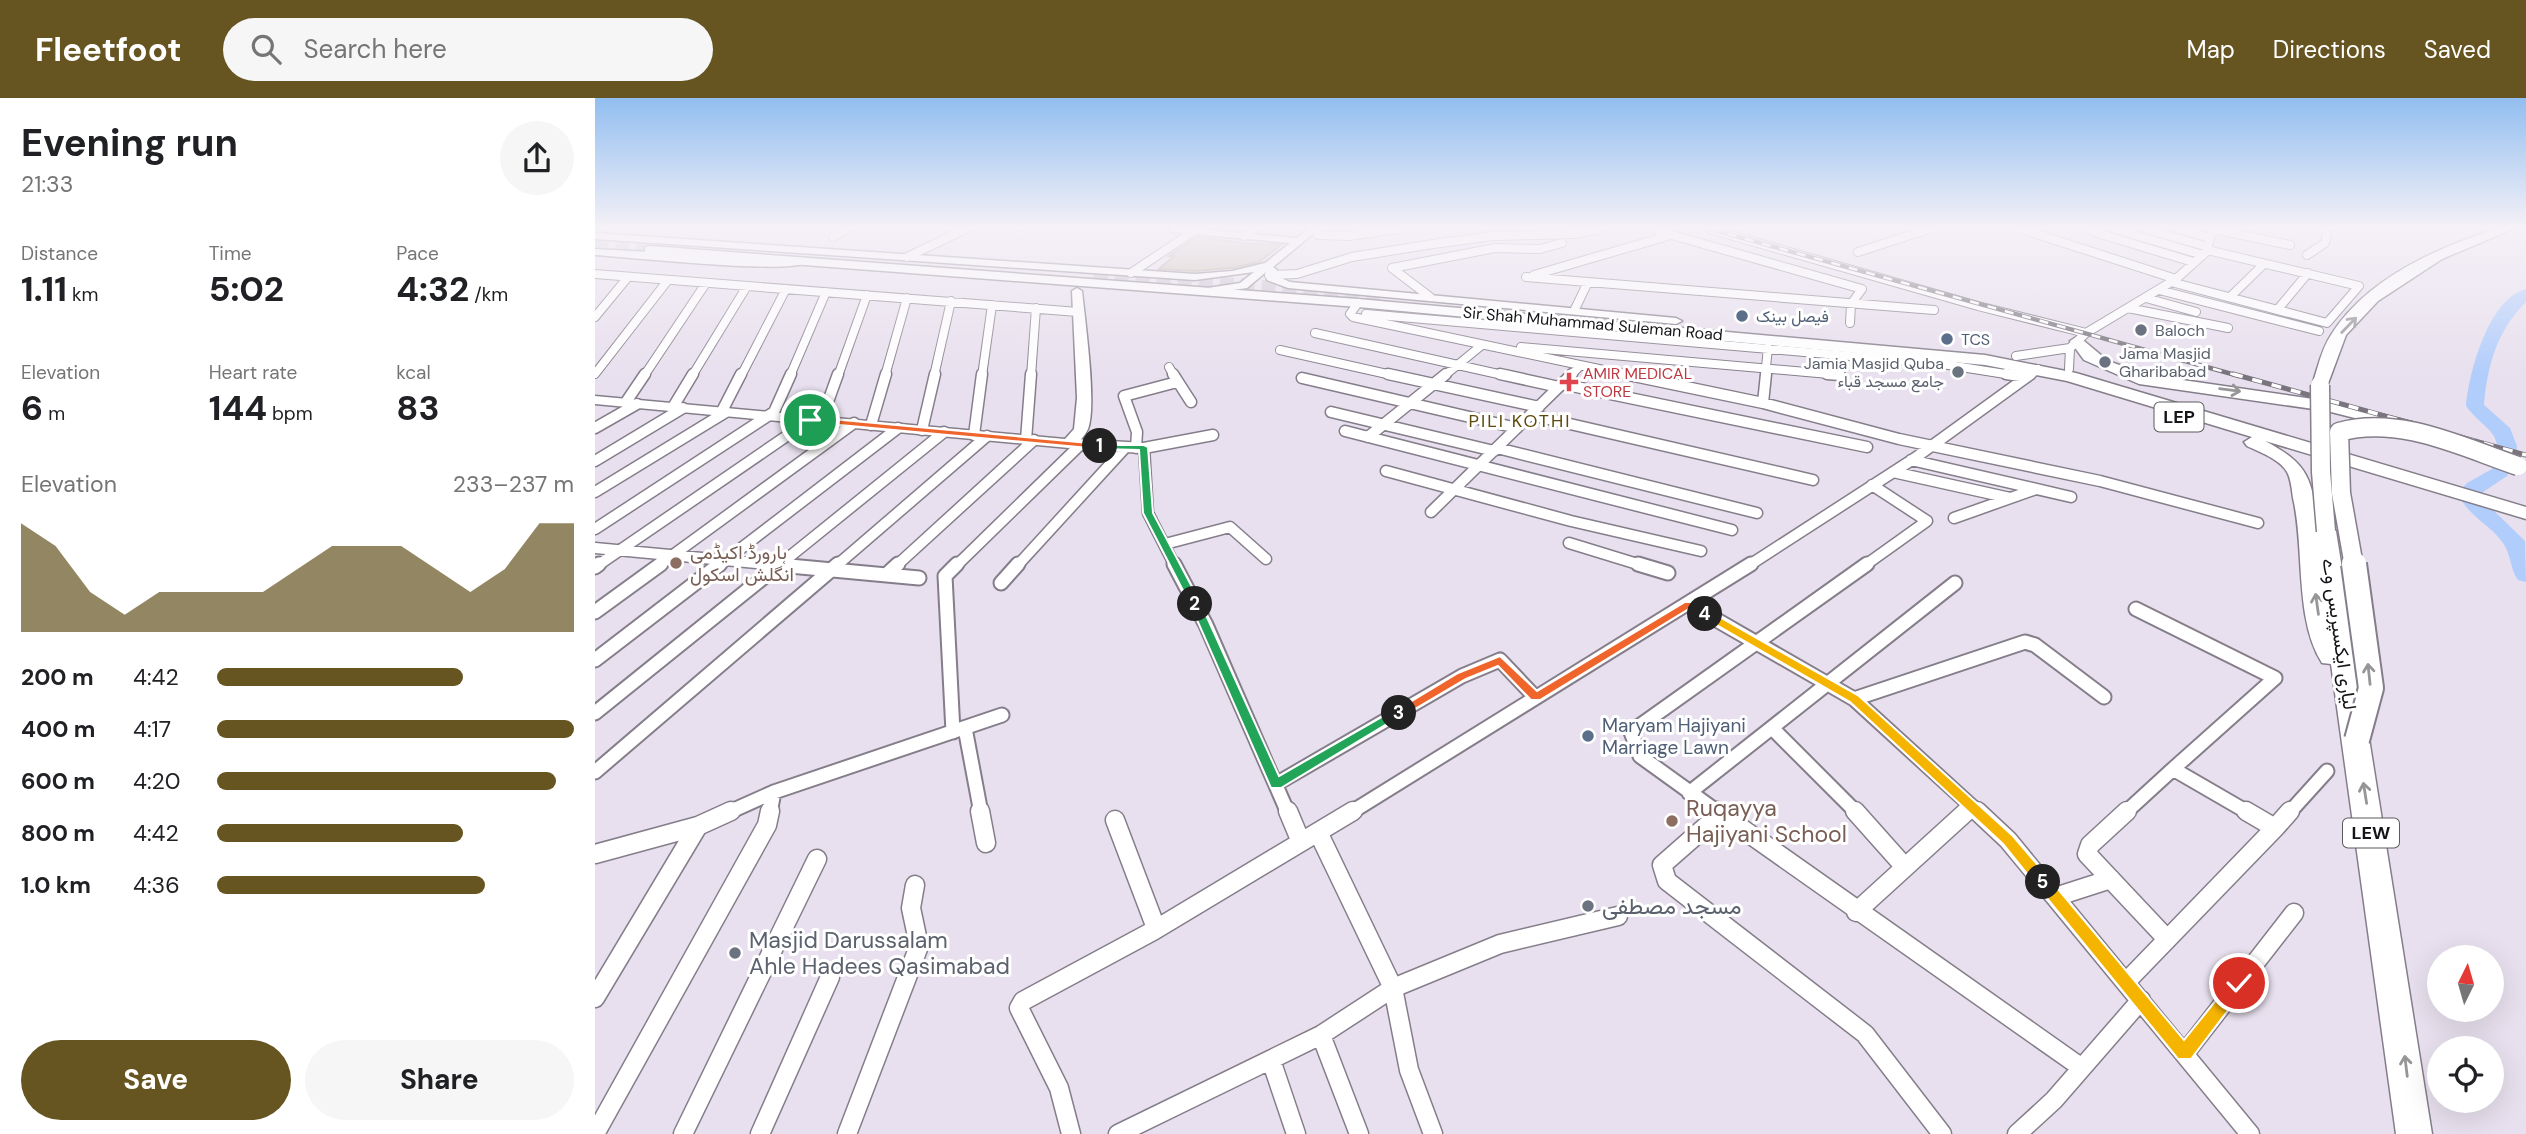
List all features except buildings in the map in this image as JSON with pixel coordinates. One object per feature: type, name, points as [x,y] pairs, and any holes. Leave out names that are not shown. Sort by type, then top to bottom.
[{"type":"highway","name":"Sir Shah Muhammad Suleman Road","points":[[1027,277],[1269,296],[1354,308],[1603,330],[1951,356],[2037,369],[2357,458]]},
{"type":"highway","points":[[1176,288],[1193,284],[1195,277]]},
{"type":"highway","name":"لیاری ایکسپریس وے","points":[[2403,277],[2382,290],[2338,336],[2320,385],[2321,472],[2337,622],[2357,740],[2414,1134]]},
{"type":"highway","points":[[1269,296],[1270,288],[1284,284]]},
{"type":"highway","name":"Sir Shah Muhammad Suleman Road","points":[[1395,298],[1676,321],[2016,356],[2037,369],[2069,369],[2096,375],[2357,458]]},
{"type":"highway","name":"LEW","points":[[2078,340],[2090,357],[2145,380],[2326,406],[2488,448],[2523,466]]},
{"type":"highway","name":"LEP","points":[[2096,375],[2145,380]]},
{"type":"highway","name":"LEP","points":[[2122,393],[2179,417],[2239,436]]},
{"type":"highway","name":"LEW","points":[[2357,740],[2371,688],[2351,542],[2341,493],[2337,441],[2339,432],[2364,425],[2400,429],[2523,466]]},
{"type":"highway","name":"LEW","points":[[2239,436],[2282,457],[2296,470],[2306,509],[2319,622],[2357,740]]},
{"type":"highway","points":[[2357,458],[2526,502]]},
{"type":"highway","points":[[2357,458],[2526,513]]},
{"type":"street","points":[[595,317],[628,277]]},
{"type":"street","points":[[635,277],[1078,312]]},
{"type":"street","points":[[1205,291],[1243,286],[1257,277]]},
{"type":"street","points":[[1262,277],[1253,286],[1254,290],[1269,296]]},
{"type":"street","points":[[1277,277],[1284,284],[1575,309],[1676,321]]},
{"type":"street","points":[[1404,277],[1430,297]]},
{"type":"street","points":[[1531,277],[1934,310]]},
{"type":"street","points":[[1821,277],[1862,289],[1851,304],[1850,323]]},
{"type":"street","points":[[1878,277],[1978,306],[2078,340]]},
{"type":"street","points":[[2166,277],[2327,323],[2359,286],[2325,277]]},
{"type":"street","points":[[2016,356],[2078,340],[2177,277]]},
{"type":"street","points":[[2230,297],[2250,277]]},
{"type":"street","points":[[2277,310],[2304,277]]},
{"type":"street","points":[[595,374],[668,279]]},
{"type":"street","points":[[1575,309],[1588,282]]},
{"type":"street","points":[[595,428],[632,403],[706,283]]},
{"type":"street","points":[[595,461],[678,407],[747,286]]},
{"type":"street","points":[[595,492],[724,411],[786,289]]},
{"type":"street","points":[[2159,290],[2319,331]]},
{"type":"street","points":[[986,843],[959,730],[945,576],[1075,444],[1081,429],[1084,398],[1077,291]]},
{"type":"street","points":[[595,529],[774,412],[826,292]]},
{"type":"street","points":[[595,567],[815,420],[867,295]]},
{"type":"street","points":[[871,425],[907,298]]},
{"type":"street","points":[[2146,298],[2196,312]]},
{"type":"street","points":[[922,430],[951,301]]},
{"type":"street","points":[[595,772],[831,570],[980,435],[992,305]]},
{"type":"street","points":[[1354,308],[1353,317],[1479,346],[1763,403],[1932,446],[2100,481],[2258,523]]},
{"type":"street","points":[[2128,308],[2228,328]]},
{"type":"street","points":[[886,575],[1030,440],[1036,309]]},
{"type":"street","points":[[1431,513],[1581,366],[1592,353],[1603,330],[1942,364],[2037,369]]},
{"type":"street","points":[[1315,333],[1867,447]]},
{"type":"street","points":[[2069,369],[2078,340]]},
{"type":"street","points":[[1368,437],[1479,346],[1840,375]]},
{"type":"street","points":[[1763,403],[1768,348]]},
{"type":"street","points":[[1280,350],[1433,383],[1813,480]]},
{"type":"street","points":[[1169,367],[1191,402]]},
{"type":"street","points":[[1072,1134],[1059,1088],[1019,1008],[1023,1001],[1096,964],[1318,832],[1689,604],[1932,446],[2037,369]]},
{"type":"street","points":[[1302,378],[1517,428]]},
{"type":"street","points":[[1177,382],[1124,396],[1136,432],[1135,448],[1148,513],[1206,625],[1301,842]]},
{"type":"street","points":[[595,400],[1135,448],[1213,435]]},
{"type":"street","points":[[1331,412],[1756,513]]},
{"type":"street","points":[[595,612],[854,424]]},
{"type":"street","points":[[595,660],[898,428]]},
{"type":"street","points":[[1345,431],[1732,530]]},
{"type":"street","points":[[595,713],[944,432]]},
{"type":"street","points":[[1001,583],[1135,448]]},
{"type":"street","points":[[1911,460],[2071,497]]},
{"type":"street","points":[[1386,471],[1701,551]]},
{"type":"street","points":[[1893,471],[2010,498]]},
{"type":"street","points":[[1873,485],[1927,521],[1631,732],[1640,756],[1689,793],[2082,1068]]},
{"type":"street","points":[[1954,518],[2036,489]]},
{"type":"street","points":[[1165,544],[1230,527],[1240,537],[1253,541],[1266,559]]},
{"type":"street","points":[[1569,544],[1668,573]]},
{"type":"street","points":[[595,548],[919,578]]},
{"type":"street","points":[[1689,793],[1955,583]]},
{"type":"street","points":[[1689,604],[1854,699],[2008,840],[2250,1134]]},
{"type":"street","points":[[2136,609],[2274,678],[2090,845],[2087,854],[2167,939]]},
{"type":"street","points":[[1854,699],[2025,642],[2035,645],[2105,697]]},
{"type":"street","points":[[1276,784],[1462,676],[1500,660],[1535,697]]},
{"type":"street","points":[[595,854],[698,826],[774,792],[1002,715]]},
{"type":"street","points":[[1772,728],[1847,802],[1904,866]]},
{"type":"street","points":[[2173,769],[2275,828]]},
{"type":"street","points":[[2126,982],[2327,771]]},
{"type":"street","points":[[595,1134],[767,825],[774,792]]},
{"type":"street","points":[[1856,912],[1972,807]]},
{"type":"street","points":[[1719,815],[1662,865],[1667,881],[1865,1034],[1942,1134]]},
{"type":"street","points":[[1115,820],[1156,928]]},
{"type":"street","points":[[595,998],[698,826]]},
{"type":"street","points":[[1318,832],[1393,988],[1409,1070],[1433,1134]]},
{"type":"street","points":[[683,1134],[817,859]]},
{"type":"street","points":[[2055,897],[2111,879]]},
{"type":"street","points":[[847,1134],[919,946],[911,908],[915,885]]},
{"type":"street","points":[[2185,1053],[2294,914]]},
{"type":"street","points":[[1118,1134],[1321,1035],[1393,988],[1500,944],[1618,916]]},
{"type":"street","points":[[760,1134],[830,977]]},
{"type":"street","points":[[2018,1134],[2082,1068],[2141,1000]]},
{"type":"street","points":[[1321,1035],[1359,1134]]},
{"type":"street","points":[[1271,1060],[1296,1134]]},
{"type":"waterway","points":[[2526,294],[2495,330],[2483,359],[2476,390],[2475,406],[2499,427],[2506,438],[2505,460],[2496,476],[2469,493],[2473,503],[2514,541],[2526,575]]},
{"type":"tunnel","points":[[1138,277],[1380,296]]},
{"type":"railway","points":[[1884,277],[2239,376]]},
{"type":"railway","points":[[2233,374],[2526,455]]},
{"type":"place","name":"فیصل بینک","points":[[1742,316]]},
{"type":"place","name":"Baloch","points":[[2141,330]]},
{"type":"place","name":"TCS","points":[[1947,339]]},
{"type":"place","name":"Jama Masjid Gharibabad","points":[[2105,362]]},
{"type":"place","name":"Jamia Masjid Quba جامع مسجد قباء","points":[[1958,372]]},
{"type":"place","name":"AMIR MEDICAL STORE","points":[[1569,382]]},
{"type":"place","name":"ہارورڈ اکیڈمی انگلش اسکول","points":[[676,563]]},
{"type":"place","name":"Maryam Hajiyani Marriage Lawn","points":[[1588,736]]},
{"type":"place","name":"Ruqayya Hajiyani School","points":[[1672,821]]},
{"type":"place","name":"مسجد مصطفی","points":[[1588,906]]},
{"type":"place","name":"Masjid Darussalam Ahle Hadees Qasimabad","points":[[735,953]]},
{"type":"district","name":"PILI KOTHI","points":[[1520,421]]},
{"type":"route","points":[[810,420],[1125,449],[1144,447],[1143,473],[1148,513],[1206,625],[1276,784],[1462,676],[1500,660],[1535,697],[1689,604],[1854,699],[2008,840],[2185,1053],[2239,983]]}]
